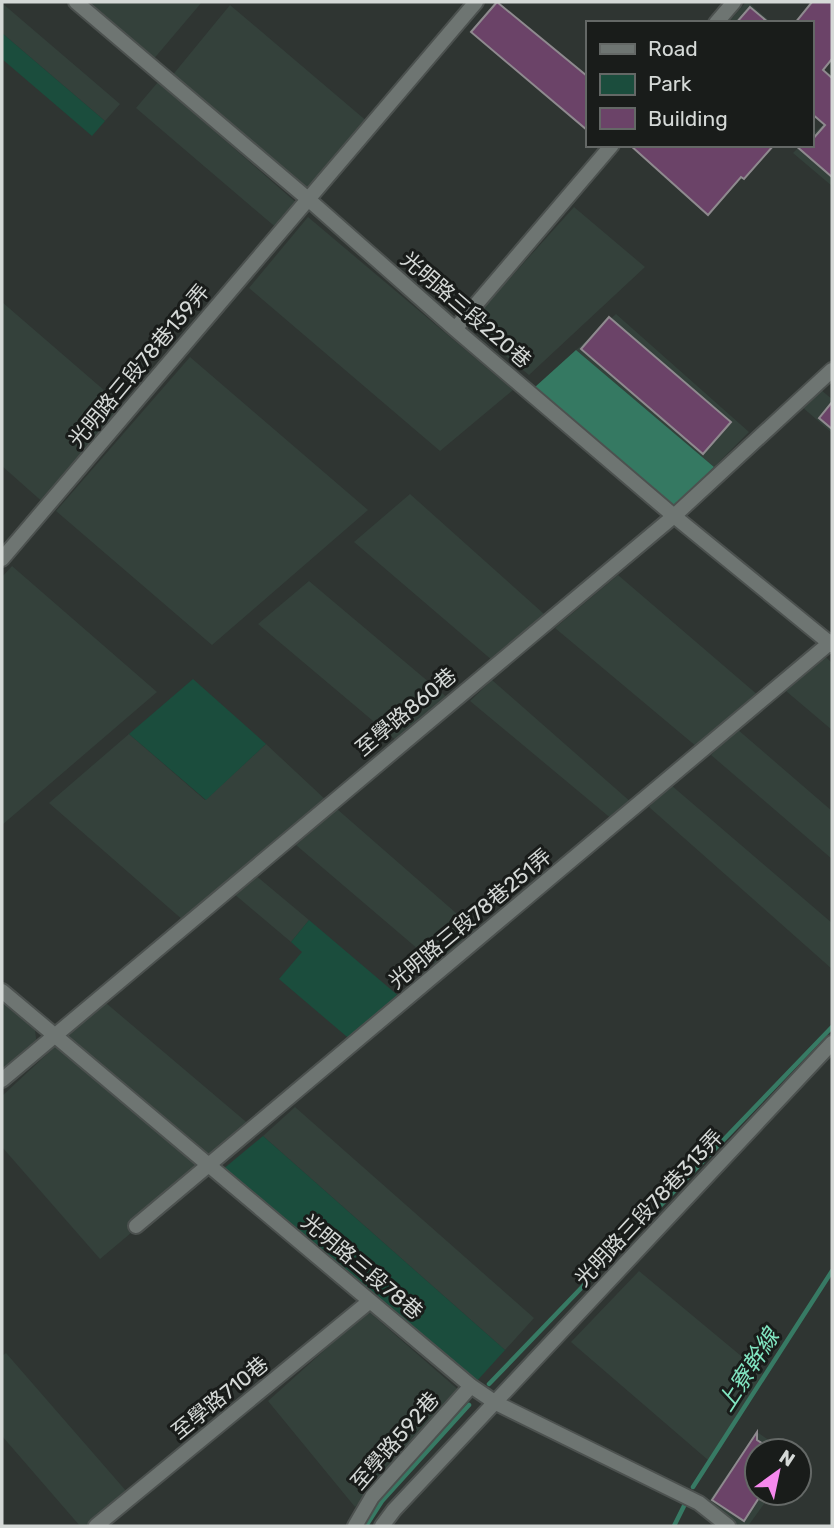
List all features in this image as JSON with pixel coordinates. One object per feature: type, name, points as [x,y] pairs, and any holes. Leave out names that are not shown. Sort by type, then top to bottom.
[{"type":"street","name":"光明路三段220巷","points":[[76,2],[674,516],[832,643]]},
{"type":"street","name":"光明路三段78巷139弄","points":[[2,559],[476,2]]},
{"type":"street","points":[[718,21],[734,2]]},
{"type":"street","points":[[454,329],[610,147]]},
{"type":"street","name":"至學路860巷","points":[[2,1080],[674,516],[832,370]]},
{"type":"street","name":"光明路三段78巷251弄","points":[[136,1226],[832,643]]},
{"type":"street","name":"光明路三段78巷","points":[[2,991],[53,1037],[471,1386],[496,1403],[699,1503],[728,1526]]},
{"type":"street","name":"光明路三段78巷313弄","points":[[382,1526],[394,1510],[832,1043]]},
{"type":"street","name":"至學路710巷","points":[[96,1526],[370,1301]]},
{"type":"street","name":"至學路592巷","points":[[355,1526],[372,1496],[471,1386]]},
{"type":"shaded area","points":[[84,2],[202,2],[152,61]]},
{"type":"shaded area","points":[[748,2],[770,21],[730,21]]},
{"type":"shaded area","points":[[2,3],[120,104],[105,121],[2,33]]},
{"type":"shaded area","points":[[230,5],[369,123],[311,193],[171,77]]},
{"type":"shaded area","points":[[158,82],[299,205],[279,230],[136,108]]},
{"type":"shaded area","points":[[832,116],[832,186],[793,153],[799,147],[813,147],[813,134]]},
{"type":"shaded area","points":[[574,207],[645,267],[529,375],[468,325]]},
{"type":"shaded area","points":[[308,217],[513,390],[440,451],[249,288]]},
{"type":"shaded area","points":[[2,302],[127,410],[46,505],[2,466]]},
{"type":"shaded area","points":[[616,314],[749,432],[714,467],[576,350]]},
{"type":"shaded area","points":[[190,357],[368,510],[212,645],[56,511]]},
{"type":"shaded area","points":[[821,390],[832,399],[832,433],[801,406]]},
{"type":"shaded area","points":[[410,494],[544,614],[493,661],[354,542]]},
{"type":"shaded area","points":[[12,566],[157,692],[2,825],[2,577]]},
{"type":"shaded area","points":[[618,575],[759,696],[697,747],[555,628]]},
{"type":"shaded area","points":[[309,581],[449,699],[398,742],[258,624]]},
{"type":"shaded area","points":[[825,656],[832,663],[832,730],[786,691]]},
{"type":"shaded area","points":[[492,680],[632,803],[613,820],[470,701]]},
{"type":"shaded area","points":[[737,729],[832,811],[832,859],[711,755]]},
{"type":"shaded area","points":[[129,734],[205,800],[266,744],[327,801],[184,921],[49,803]]},
{"type":"shaded area","points":[[671,785],[832,923],[832,969],[649,807]]},
{"type":"shaded area","points":[[337,809],[480,934],[439,967],[296,845]]},
{"type":"shaded area","points":[[254,874],[309,920],[291,942],[233,893]]},
{"type":"shaded area","points":[[2,1001],[35,1030],[37,1046],[2,1075]]},
{"type":"shaded area","points":[[106,1003],[251,1126],[213,1162],[67,1037]]},
{"type":"shaded area","points":[[59,1043],[206,1170],[100,1259],[2,1147],[2,1096]]},
{"type":"shaded area","points":[[295,1107],[534,1318],[505,1350],[263,1136]]},
{"type":"shaded area","points":[[639,1271],[764,1375],[708,1460],[571,1342]]},
{"type":"shaded area","points":[[368,1311],[462,1393],[355,1507],[268,1401]]},
{"type":"shaded area","points":[[6,1353],[127,1492],[86,1526],[80,1526],[2,1436],[2,1356]]},
{"type":"shaded area","points":[[743,1452],[743,1507],[762,1507],[748,1526],[736,1526],[706,1505]]},
{"type":"green space","points":[[2,33],[105,121],[92,136],[2,59]]},
{"type":"green space","points":[[576,350],[714,467],[674,506],[535,387]]},
{"type":"green space","points":[[193,679],[266,744],[206,800],[129,734]]},
{"type":"green space","points":[[309,920],[401,998],[353,1042],[279,979],[302,952],[291,942]]},
{"type":"green space","points":[[263,1136],[505,1350],[476,1382],[222,1170]]},
{"type":"building","points":[[497,2],[586,75],[586,129],[471,32]]},
{"type":"building","points":[[812,2],[832,2],[832,59],[823,70],[832,78],[832,177],[797,147],[813,147],[813,139],[825,125],[813,115],[813,21],[797,21]]},
{"type":"building","points":[[750,7],[767,21],[738,21]]},
{"type":"building","points":[[632,147],[772,147],[744,179],[741,177],[708,215]]},
{"type":"building","points":[[609,317],[731,422],[703,454],[581,349]]},
{"type":"building","points":[[832,402],[832,429],[819,418]]},
{"type":"building","points":[[743,1453],[743,1507],[753,1507],[744,1521],[712,1500]]},
{"type":"waterway","points":[[489,1384],[832,1027]]},
{"type":"waterway","name":"上寮幹線","points":[[693,1487],[832,1271]]},
{"type":"waterway","points":[[366,1526],[382,1501],[469,1405]]},
{"type":"waterway","name":"上寮幹線","points":[[674,1526],[686,1502]]}]
